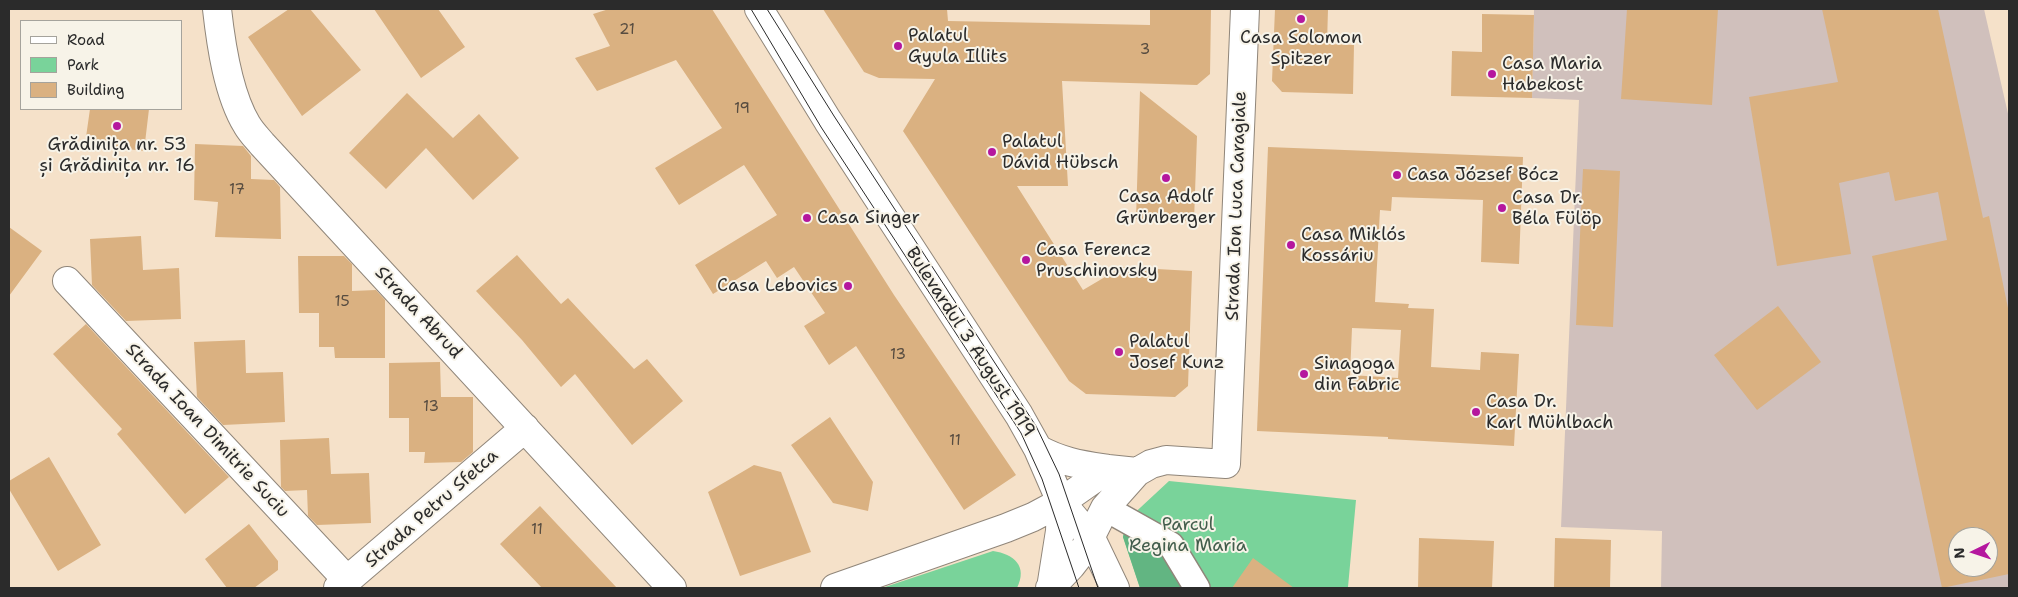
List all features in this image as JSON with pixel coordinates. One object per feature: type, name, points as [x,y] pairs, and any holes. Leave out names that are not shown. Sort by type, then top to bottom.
[{"type":"street","name":"Strada Abrud","points":[[217,9],[224,63],[247,125],[262,144],[672,588]]},
{"type":"street","name":"Bulevardul 3 August 1919","points":[[759,9],[828,121],[1019,415],[1038,449],[1061,502],[1091,538],[1116,588]]},
{"type":"street","name":"Strada Ion Luca Caragiale","points":[[1137,472],[1151,464],[1166,460],[1226,464],[1245,9]]},
{"type":"street","name":"Strada Ioan Dimitrie Suciu","points":[[66,280],[343,584]]},
{"type":"street","name":"Strada Petru Sfetca","points":[[343,584],[525,428]]},
{"type":"street","points":[[1038,449],[1052,457],[1067,462],[1137,472]]},
{"type":"street","points":[[835,588],[1033,517],[1061,502],[1108,469]]},
{"type":"street","points":[[1051,588],[1071,566],[1091,538],[1105,508],[1137,472]]},
{"type":"street","name":"Bulevardul 3 August 1919","points":[[1051,588],[1060,531],[1061,502]]},
{"type":"street","points":[[1105,508],[1171,545],[1198,588]]},
{"type":"shaded area","points":[[1534,9],[1984,9],[2009,118],[2009,588],[1661,588],[1662,531],[1561,527],[1579,100],[1532,98]]},
{"type":"green space","name":"Parcul Regina Maria","points":[[1169,481],[1356,500],[1348,587],[1140,588],[1123,537],[1127,520]]},
{"type":"green space","points":[[1127,520],[1199,588],[1140,588],[1123,537]]},
{"type":"green space","points":[[993,551],[1007,555],[1017,562],[1021,573],[1017,588],[882,588]]},
{"type":"building","points":[[289,9],[310,9],[361,70],[302,116],[248,37]]},
{"type":"building","points":[[374,9],[438,9],[465,47],[421,78]]},
{"type":"building","points":[[609,9],[712,9],[894,295],[1016,475],[964,510],[856,346],[829,365],[804,326],[825,313],[794,267],[777,278],[766,261],[713,294],[695,265],[777,215],[744,165],[679,205],[655,168],[722,128],[676,60],[597,91],[575,58],[610,46],[593,14]]},
{"type":"building","points":[[823,9],[947,9],[948,21],[1150,25],[1150,9],[1211,9],[1210,74],[1197,85],[1062,81],[1068,186],[1017,186],[1083,290],[1122,267],[1192,271],[1188,386],[1175,397],[1086,394],[1069,381],[903,131],[935,79],[879,78],[864,72]]},
{"type":"building","points":[[1275,9],[1328,9],[1327,44],[1354,45],[1353,94],[1282,92],[1272,81]]},
{"type":"building","points":[[1627,9],[1718,9],[1712,105],[1621,99]]},
{"type":"building","points":[[1822,9],[1938,9],[1983,218],[1989,216],[2009,313],[2009,574],[1998,576],[1998,527],[1948,527],[1948,577],[1995,577],[1942,588],[1872,256],[1947,240],[1938,192],[1895,201],[1889,172],[1839,183],[1851,254],[1777,266],[1749,97],[1838,82]]},
{"type":"building","name":"Casa Maria Habekost","points":[[1482,14],[1534,15],[1532,98],[1451,96],[1452,51],[1482,52]]},
{"type":"building","name":"Casa Adolf Grünberger","points":[[1140,91],[1197,136],[1194,221],[1136,219]]},
{"type":"building","points":[[407,93],[453,138],[479,114],[519,158],[473,200],[426,148],[386,189],[349,153]]},
{"type":"building","name":"Grădinița nr. 53 și Grădinița nr. 16","points":[[90,110],[149,110],[144,151],[85,144]]},
{"type":"building","points":[[195,144],[243,146],[251,156],[251,179],[274,180],[280,187],[281,239],[215,237],[218,202],[194,200]]},
{"type":"building","points":[[1268,147],[1523,157],[1519,264],[1481,262],[1483,200],[1392,197],[1391,211],[1380,210],[1375,302],[1409,304],[1408,308],[1434,309],[1431,367],[1480,370],[1481,352],[1519,354],[1514,446],[1388,439],[1388,437],[1257,431]],"holes":[[[1352,328],[1401,330],[1398,378],[1350,375]]]},
{"type":"building","points":[[1583,169],[1620,171],[1613,327],[1576,325]]},
{"type":"building","points":[[9,227],[42,251],[9,296]]},
{"type":"building","points":[[141,236],[143,270],[179,268],[181,319],[126,321],[92,285],[90,239]]},
{"type":"building","points":[[517,255],[561,304],[568,298],[634,369],[647,359],[683,401],[632,445],[575,374],[561,387],[522,340],[476,291]]},
{"type":"building","points":[[298,256],[344,256],[352,264],[352,291],[376,290],[385,300],[385,358],[335,358],[334,347],[319,347],[319,313],[299,313]]},
{"type":"building","points":[[1778,306],[1821,362],[1757,410],[1714,355]]},
{"type":"building","points":[[86,324],[229,477],[185,514],[117,434],[122,429],[53,354]]},
{"type":"building","points":[[245,340],[246,373],[283,372],[285,422],[223,425],[197,397],[194,342]]},
{"type":"building","points":[[440,362],[441,397],[473,397],[473,452],[461,462],[424,463],[425,452],[409,452],[409,418],[389,418],[389,363]]},
{"type":"building","points":[[830,417],[873,482],[868,511],[833,503],[791,445]]},
{"type":"building","points":[[329,438],[331,474],[369,473],[371,523],[317,525],[308,516],[307,490],[285,491],[281,487],[280,440]]},
{"type":"building","points":[[49,457],[101,545],[58,571],[9,489],[9,481]]},
{"type":"building","points":[[754,465],[781,472],[811,552],[740,576],[708,492]]},
{"type":"building","points":[[540,506],[617,588],[542,588],[500,544]]},
{"type":"building","points":[[249,524],[278,561],[278,570],[254,588],[227,588],[205,559]]},
{"type":"building","points":[[1419,538],[1494,541],[1492,588],[1418,588]]},
{"type":"building","points":[[1555,538],[1611,540],[1610,588],[1554,588]]},
{"type":"building","points":[[1253,558],[1294,588],[1232,588]]},
{"type":"tram line","points":[[751,9],[821,127],[1021,433],[1042,479],[1079,588]]},
{"type":"tram line","points":[[767,9],[834,116],[1036,426],[1059,474],[1098,588]]},
{"type":"place","name":"Casa Solomon Spitzer","points":[[1301,19]]},
{"type":"place","name":"Palatul Gyula Illits","points":[[898,46]]},
{"type":"place","name":"Casa Maria Habekost","points":[[1492,74]]},
{"type":"place","name":"Grădinița nr. 53 și Grădinița nr. 16","points":[[117,126]]},
{"type":"place","name":"Palatul Dávid Hübsch","points":[[992,152]]},
{"type":"place","name":"Casa József Bócz","points":[[1397,175]]},
{"type":"place","name":"Casa Adolf Grünberger","points":[[1166,178]]},
{"type":"place","name":"Casa Dr. Béla Fülöp","points":[[1502,208]]},
{"type":"place","name":"Casa Singer","points":[[807,218]]},
{"type":"place","name":"Casa Miklós Kossáriu","points":[[1291,245]]},
{"type":"place","name":"Casa Ferencz Pruschinovsky","points":[[1026,260]]},
{"type":"place","name":"Casa Lebovics","points":[[848,286]]},
{"type":"place","name":"Palatul Josef Kunz","points":[[1119,352]]},
{"type":"place","name":"Sinagoga din Fabric","points":[[1304,374]]},
{"type":"place","name":"Casa Dr. Karl Mühlbach","points":[[1476,412]]}]
